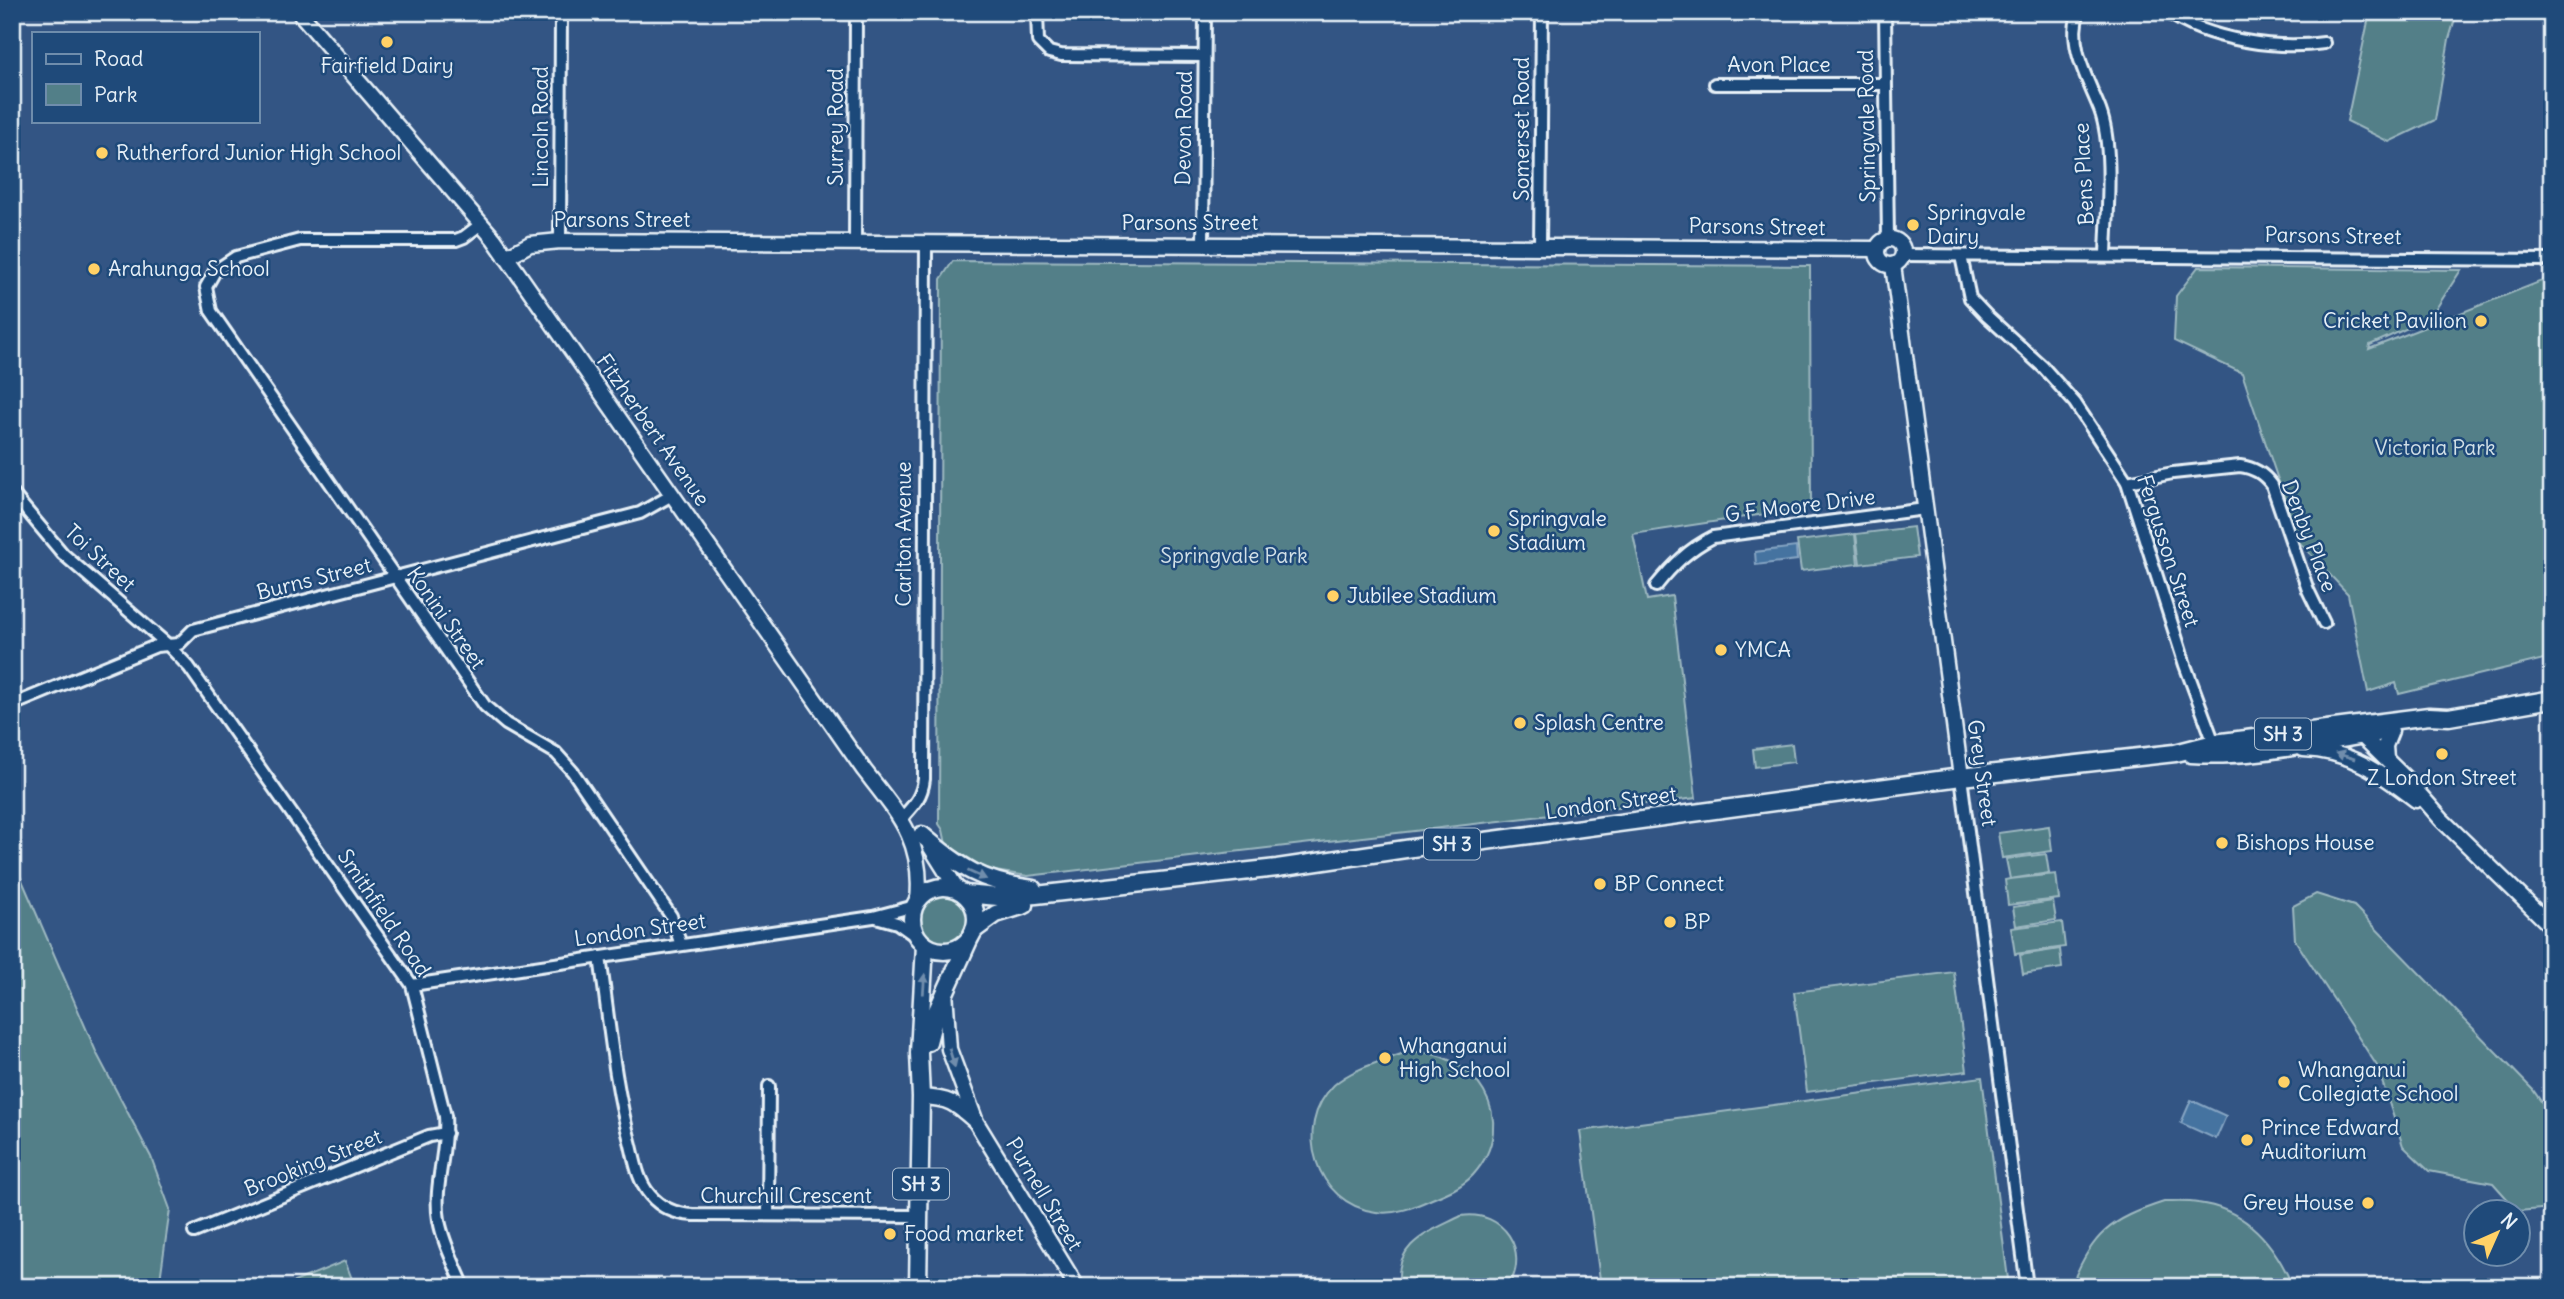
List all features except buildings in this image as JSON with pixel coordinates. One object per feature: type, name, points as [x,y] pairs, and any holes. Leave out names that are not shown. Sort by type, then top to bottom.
[{"type":"highway","name":"London Street","points":[[961,891],[1009,898],[1277,868],[1433,845],[1463,844],[1961,777],[2175,753],[2214,743],[2357,731],[2391,731],[2432,724],[2449,717],[2552,699]]},
{"type":"highway","name":"London Street","points":[[2175,753],[2216,755],[2274,750],[2429,716],[2449,717]]},
{"type":"highway","points":[[922,835],[968,871],[1013,887],[1053,892]]},
{"type":"highway","name":"SH 3","points":[[961,891],[939,888],[924,894],[917,903],[912,918],[913,929],[922,942],[934,950],[954,950],[972,935]]},
{"type":"highway","points":[[961,891],[974,910],[972,935]]},
{"type":"highway","name":"London Street","points":[[972,935],[995,914],[1053,892]]},
{"type":"highway","name":"SH 3","points":[[921,1072],[929,1033],[945,990],[972,935]]},
{"type":"highway","name":"SH 3","points":[[918,1287],[922,942]]},
{"type":"main road","name":"Fitzherbert Avenue","points":[[299,12],[481,224],[506,257],[864,770],[902,818],[918,859],[920,881],[917,903]]},
{"type":"main road","points":[[1888,239],[1900,243],[1898,260],[1880,262],[1877,249],[1881,242],[1888,239]]},
{"type":"main road","name":"Parsons Street","points":[[506,257],[530,244],[560,241],[1877,249]]},
{"type":"main road","name":"Grey Street","points":[[1898,260],[1925,509],[1961,777]]},
{"type":"main road","points":[[2357,731],[2442,820],[2552,927]]},
{"type":"main road","points":[[2385,759],[2385,746],[2391,731]]},
{"type":"main road","points":[[2274,750],[2325,751],[2364,763],[2442,820]]},
{"type":"main road","points":[[902,818],[922,835],[961,891]]},
{"type":"main road","name":"Purnell Street","points":[[945,990],[949,1048],[976,1122],[1077,1287]]},
{"type":"main road","name":"Purnell Street","points":[[922,1097],[944,1098],[955,1103],[976,1122]]},
{"type":"street","name":"Lincoln Road","points":[[560,241],[561,12]]},
{"type":"street","name":"Surrey Road","points":[[855,242],[856,12]]},
{"type":"street","points":[[1037,12],[1038,41],[1049,52],[1061,55],[1204,56]]},
{"type":"street","name":"Devon Road","points":[[1203,244],[1205,12]]},
{"type":"street","name":"Somerset Road","points":[[1540,246],[1542,12]]},
{"type":"street","name":"Springvale Road","points":[[1885,12],[1888,239]]},
{"type":"street","name":"Bens Place","points":[[2079,12],[2076,24],[2077,48],[2101,113],[2106,137],[2106,255]]},
{"type":"street","points":[[2168,12],[2188,25],[2209,33],[2298,47],[2323,43]]},
{"type":"street","name":"Avon Place","points":[[1715,84],[1885,85]]},
{"type":"street","name":"Konini Street","points":[[481,224],[464,237],[442,241],[300,240],[236,257],[215,271],[206,287],[211,311],[485,706],[506,724],[556,753],[573,772],[671,916],[681,945]]},
{"type":"street","name":"Carlton Avenue","points":[[902,818],[922,793],[924,779],[926,243]]},
{"type":"street","name":"Parsons Street","points":[[1898,260],[1961,256],[2106,255],[2552,260]]},
{"type":"street","name":"Fergusson Street","points":[[1961,256],[1970,298],[2043,367],[2075,403],[2127,482],[2185,665],[2214,743]]},
{"type":"street","name":"Denby Place","points":[[2127,482],[2173,473],[2239,466],[2250,467],[2259,472],[2272,485],[2308,590],[2323,623]]},
{"type":"street","name":"Toi Street","points":[[12,493],[63,554],[168,645]]},
{"type":"street","name":"Burns Street","points":[[12,705],[156,646],[179,644],[193,630],[640,513],[672,495]]},
{"type":"street","name":"G F Moore Drive","points":[[1656,586],[1682,556],[1713,537],[1925,509]]},
{"type":"street","name":"Smithfield Road","points":[[168,645],[189,667],[412,985],[440,1089],[446,1133],[439,1191],[439,1220],[464,1287]]},
{"type":"street","name":"Grey Street","points":[[1961,777],[2027,1287]]},
{"type":"street","name":"London Street","points":[[412,985],[873,917],[917,903]]},
{"type":"street","name":"London Street","points":[[873,917],[889,919],[922,942]]},
{"type":"street","name":"Churchill Crescent","points":[[600,957],[618,1096],[644,1185],[659,1203],[681,1214],[920,1216]]},
{"type":"street","points":[[768,1215],[769,1086]]},
{"type":"street","name":"Brooking Street","points":[[194,1232],[429,1136],[446,1133]]},
{"type":"green space","points":[[2370,12],[2457,12],[2449,39],[2435,120],[2389,142],[2347,121]]},
{"type":"green space","name":"Springvale Park","points":[[953,261],[1810,266],[1811,507],[1633,534],[1647,600],[1672,596],[1696,798],[1028,876],[988,870],[946,844],[939,824],[941,279]]},
{"type":"green space","name":"Victoria Park","points":[[2198,267],[2461,270],[2430,318],[2370,345],[2369,349],[2552,277],[2552,657],[2399,694],[2396,683],[2368,692],[2348,594],[2299,542],[2242,373],[2174,341],[2176,296]]},
{"type":"green space","points":[[1913,527],[1917,557],[1860,564],[1856,534]]},
{"type":"green space","points":[[1855,534],[1858,564],[1801,571],[1797,541]]},
{"type":"green space","points":[[1792,744],[1794,762],[1755,767],[1753,749]]},
{"type":"green space","points":[[2049,826],[2052,851],[2002,858],[1998,833]]},
{"type":"green space","points":[[2046,854],[2049,873],[2010,879],[2006,859]]},
{"type":"green space","points":[[12,857],[97,1054],[151,1157],[170,1209],[159,1287],[12,1287]]},
{"type":"green space","points":[[2056,874],[2059,899],[2008,905],[2005,880]]},
{"type":"green space","points":[[944,894],[962,901],[969,919],[962,937],[944,944],[926,937],[919,919],[926,901]]},
{"type":"green space","points":[[2316,894],[2354,906],[2533,1090],[2552,1117],[2552,1208],[2532,1210],[2532,1198],[2506,1198],[2493,1183],[2429,1171],[2403,1146],[2377,1066],[2295,940],[2293,906]]},
{"type":"green space","points":[[2053,901],[2056,920],[2016,926],[2013,907]]},
{"type":"green space","points":[[2062,922],[2065,947],[2015,954],[2011,928]]},
{"type":"green space","points":[[2060,949],[2062,968],[2023,974],[2020,955]]},
{"type":"green space","points":[[1954,972],[1967,1071],[1807,1092],[1794,992]]},
{"type":"green space","points":[[1407,1052],[1431,1054],[1453,1062],[1471,1075],[1484,1092],[1492,1111],[1493,1132],[1487,1154],[1464,1183],[1412,1207],[1376,1212],[1355,1206],[1338,1195],[1325,1179],[1316,1161],[1314,1121],[1321,1102],[1342,1079]]},
{"type":"green space","points":[[1982,1077],[2009,1287],[1601,1287],[1580,1131]]},
{"type":"green space","points":[[2164,1202],[2190,1202],[2215,1207],[2245,1221],[2268,1243],[2293,1287],[2071,1287],[2087,1254],[2105,1231],[2130,1215]]},
{"type":"green space","points":[[1461,1216],[1489,1219],[1509,1235],[1516,1260],[1508,1287],[1400,1287],[1399,1272],[1408,1249],[1426,1234]]},
{"type":"green space","points":[[345,1261],[355,1287],[282,1287]]},
{"type":"water","points":[[1796,547],[1797,560],[1756,565],[1755,552]]},
{"type":"water","points":[[2191,1100],[2226,1116],[2216,1139],[2181,1123]]},
{"type":"place","name":"Fairfield Dairy","points":[[387,42]]},
{"type":"place","name":"Rutherford Junior High School","points":[[102,153]]},
{"type":"place","name":"Springvale Dairy","points":[[1913,225]]},
{"type":"place","name":"Arahunga School","points":[[94,269]]},
{"type":"place","name":"Cricket Pavilion","points":[[2481,321]]},
{"type":"place","name":"Springvale Stadium","points":[[1494,531]]},
{"type":"place","name":"Jubilee Stadium","points":[[1333,596]]},
{"type":"place","name":"YMCA","points":[[1721,650]]},
{"type":"place","name":"Splash Centre","points":[[1520,723]]},
{"type":"place","name":"Z London Street","points":[[2442,754]]},
{"type":"place","name":"Bishops House","points":[[2222,843]]},
{"type":"place","name":"BP Connect","points":[[1600,884]]},
{"type":"place","name":"BP","points":[[1670,922]]},
{"type":"place","name":"Whanganui High School","points":[[1385,1058]]},
{"type":"place","name":"Whanganui Collegiate School","points":[[2284,1082]]},
{"type":"place","name":"Prince Edward Auditorium","points":[[2247,1140]]},
{"type":"place","name":"Grey House","points":[[2368,1203]]},
{"type":"place","name":"Food market","points":[[890,1234]]}]
